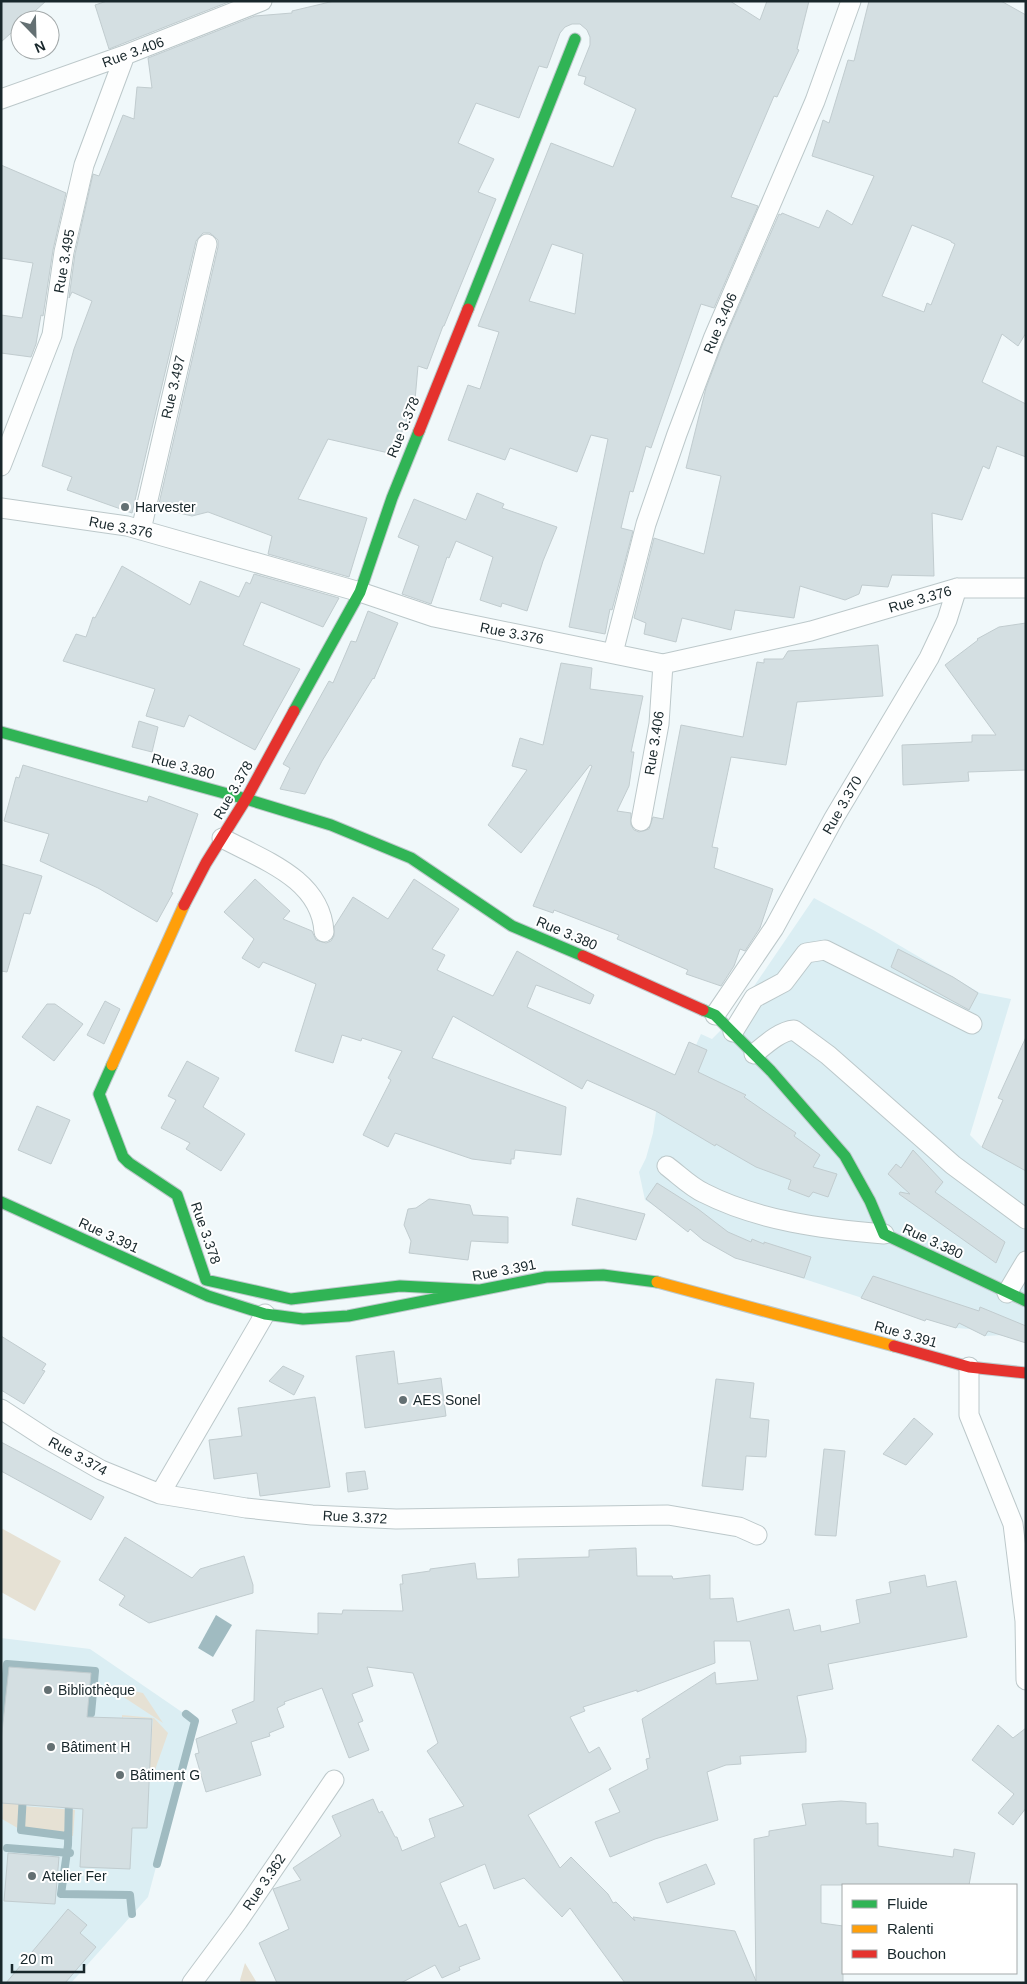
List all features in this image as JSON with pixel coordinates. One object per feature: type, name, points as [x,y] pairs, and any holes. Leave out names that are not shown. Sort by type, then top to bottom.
[{"type":"street","name":"Rue 3.406","points":[[1,99],[125,55],[262,1]]},
{"type":"street","name":"Rue 3.406","points":[[613,653],[646,524],[677,434],[713,339],[815,101],[851,1]]},
{"type":"street","name":"Rue 3.378","points":[[478,1290],[400,1286],[290,1299],[206,1280],[177,1195],[123,1157],[99,1094],[178,917],[206,862],[246,799],[360,592],[392,498],[523,173],[574,39]]},
{"type":"street","name":"Rue 3.495","points":[[1,466],[52,335],[64,252],[84,165],[125,55]]},
{"type":"street","name":"Rue 3.497","points":[[141,530],[207,244]]},
{"type":"street","name":"Rue 3.376","points":[[1,508],[127,526],[360,592],[434,617],[663,664],[812,631],[957,588],[1026,588]]},
{"type":"street","name":"Rue 3.370","points":[[715,1015],[774,928],[834,818],[929,658],[947,620],[957,588]]},
{"type":"street","name":"Rue 3.406","points":[[641,821],[659,724],[663,664]]},
{"type":"street","name":"Rue 3.380","points":[[1,732],[246,799],[331,826],[411,858],[512,926],[715,1015],[754,1054],[845,1156],[870,1202],[884,1234],[1026,1301]]},
{"type":"street","points":[[222,838],[287,874],[308,891],[318,905],[323,919],[324,932]]},
{"type":"street","points":[[733,1032],[754,998],[784,982],[806,953],[825,950],[972,1024]]},
{"type":"street","points":[[754,1054],[786,1032],[794,1030],[828,1055],[953,1165],[1026,1220]]},
{"type":"street","points":[[667,1166],[703,1193],[752,1212],[824,1229],[884,1234]]},
{"type":"street","name":"Rue 3.391","points":[[2,1203],[208,1296],[265,1314],[303,1319],[348,1316],[546,1277],[603,1275],[659,1282],[969,1367],[1026,1373]]},
{"type":"street","points":[[1007,1292],[1026,1261]]},
{"type":"street","points":[[160,1494],[265,1314]]},
{"type":"street","points":[[969,1367],[969,1415],[1013,1524],[1025,1621],[1026,1680]]},
{"type":"street","name":"Rue 3.374","points":[[1,1409],[47,1439],[101,1470],[160,1494]]},
{"type":"street","name":"Rue 3.372","points":[[160,1494],[246,1508],[312,1515],[396,1519],[668,1515],[739,1527],[757,1535]]},
{"type":"street","name":"Rue 3.362","points":[[192,1983],[238,1921],[334,1780]]},
{"type":"shaded area","points":[[814,898],[875,931],[980,993],[1011,999],[970,1135],[982,1147],[1026,1167],[1026,1343],[1003,1335],[985,1336],[970,1329],[956,1328],[944,1322],[943,1324],[926,1319],[925,1321],[902,1311],[792,1275],[785,1265],[706,1240],[704,1241],[691,1229],[645,1200],[639,1172],[646,1158],[653,1133],[656,1112],[667,1093],[689,1042],[696,1045],[701,1034],[712,1039],[731,1020]]},
{"type":"shaded area","points":[[1,1528],[61,1561],[35,1611],[1,1592]]},
{"type":"shaded area","points":[[1,1638],[90,1649],[195,1721],[148,1897],[71,1983],[1,1983]]},
{"type":"shaded area","points":[[114,1687],[143,1693],[163,1723],[119,1694]]},
{"type":"shaded area","points":[[122,1715],[154,1718],[168,1733],[155,1770],[149,1769],[153,1719],[123,1717],[122,1726]]},
{"type":"shaded area","points":[[5,1778],[26,1778],[22,1806],[75,1810],[73,1836],[21,1830],[2,1819]]},
{"type":"shaded area","points":[[245,1963],[257,1983],[241,1983],[240,1980]]},
{"type":"water","points":[[216,1615],[232,1625],[213,1657],[198,1648]]},
{"type":"building","points":[[1,1],[46,1],[36,10],[10,10],[10,34],[1,42]]},
{"type":"building","points":[[107,1],[231,1],[109,49],[95,5]]},
{"type":"building","points":[[334,1],[730,1],[760,20],[767,1],[809,1],[797,49],[799,50],[777,97],[774,96],[731,197],[758,206],[714,308],[701,304],[651,448],[646,446],[633,492],[630,491],[621,528],[633,531],[612,610],[610,609],[605,634],[569,627],[608,439],[591,435],[577,472],[510,448],[505,460],[448,440],[468,385],[480,389],[499,332],[478,326],[551,143],[613,167],[636,109],[584,84],[586,77],[578,75],[590,45],[590,37],[587,30],[580,24],[572,24],[565,27],[560,33],[547,68],[539,66],[519,118],[476,103],[458,143],[494,159],[478,192],[496,199],[427,369],[418,366],[415,400],[393,454],[328,439],[298,499],[367,518],[349,577],[268,554],[272,536],[208,512],[192,516],[158,508],[218,247],[218,240],[210,233],[203,233],[196,241],[132,513],[67,490],[72,477],[42,466],[74,349],[92,301],[72,292],[69,298],[75,254],[93,174],[99,176],[123,115],[134,119],[137,87],[152,88],[148,58],[255,16],[292,13],[292,11]],"holes":[[[552,244],[583,254],[575,314],[529,301]]]},
{"type":"building","points":[[869,1],[1001,1],[1026,15],[1026,333],[1018,346],[1002,334],[982,382],[1026,404],[1026,457],[997,446],[989,469],[983,466],[962,520],[932,513],[934,576],[892,575],[888,587],[862,585],[859,594],[845,600],[800,586],[794,618],[735,610],[731,630],[682,618],[676,642],[644,634],[646,623],[634,618],[654,538],[704,554],[721,476],[686,468],[706,388],[723,343],[779,214],[781,215],[782,213],[819,228],[827,210],[852,225],[874,176],[812,156],[823,120],[829,123],[848,60],[854,61]],"holes":[[[912,225],[955,244],[931,305],[927,303],[924,312],[882,296]]]},
{"type":"building","points":[[1,165],[66,193],[53,250],[43,316],[41,315],[36,344],[31,357],[1,353],[1,315],[22,318],[33,263],[1,258]]},
{"type":"building","points":[[477,493],[504,504],[502,508],[557,527],[543,561],[527,611],[502,603],[501,607],[480,600],[493,557],[456,541],[449,558],[447,557],[431,604],[402,594],[419,546],[398,537],[414,499],[466,520]]},
{"type":"building","points":[[122,566],[190,605],[200,581],[239,597],[246,582],[250,584],[254,574],[339,598],[323,627],[261,602],[243,645],[300,669],[255,750],[189,715],[184,727],[146,716],[155,689],[63,661],[76,634],[86,637],[93,617],[95,618]]},
{"type":"building","points":[[368,611],[398,623],[374,679],[322,761],[305,794],[280,789],[290,768],[283,764],[329,681],[333,683],[351,641],[356,642]]},
{"type":"building","points":[[1026,623],[1026,770],[968,772],[969,781],[903,785],[902,745],[972,742],[972,735],[996,735],[945,665],[977,639],[999,627]]},
{"type":"building","points":[[878,645],[883,696],[797,702],[786,765],[731,757],[712,847],[718,848],[714,868],[773,889],[760,928],[745,951],[740,949],[734,966],[721,986],[686,974],[688,970],[617,939],[619,935],[554,910],[553,913],[533,906],[592,766],[590,765],[521,853],[488,825],[527,770],[512,766],[520,738],[543,745],[561,663],[592,668],[590,689],[643,696],[631,752],[634,752],[629,786],[617,811],[631,813],[631,825],[634,830],[639,832],[649,829],[653,817],[663,819],[681,725],[743,737],[757,662],[764,663],[764,659],[783,659],[788,651]]},
{"type":"building","points":[[139,721],[158,727],[152,752],[132,747]]},
{"type":"building","points":[[23,765],[147,802],[149,796],[198,814],[171,892],[173,893],[157,922],[98,888],[40,861],[49,834],[4,821],[16,777],[19,778]]},
{"type":"building","points":[[1,864],[42,876],[30,914],[24,913],[7,972],[1,971]]},
{"type":"building","points":[[255,879],[290,911],[283,919],[312,931],[316,940],[326,943],[331,941],[334,936],[334,927],[353,897],[388,919],[414,879],[459,909],[432,949],[445,955],[437,970],[493,996],[517,951],[594,995],[590,1004],[536,985],[527,1007],[675,1075],[689,1042],[707,1050],[698,1072],[746,1095],[744,1097],[796,1133],[794,1136],[820,1155],[813,1167],[837,1174],[828,1197],[813,1192],[809,1197],[788,1189],[791,1180],[756,1167],[716,1144],[715,1146],[656,1111],[587,1080],[582,1089],[453,1016],[432,1058],[566,1107],[561,1155],[515,1150],[514,1159],[511,1159],[511,1164],[472,1159],[395,1133],[388,1147],[363,1135],[391,1080],[388,1078],[402,1051],[362,1038],[361,1041],[342,1035],[333,1063],[295,1051],[316,984],[263,962],[259,968],[242,958],[254,939],[224,912]]},
{"type":"building","points":[[898,949],[953,977],[978,993],[969,1010],[891,967]]},
{"type":"building","points":[[105,1001],[120,1009],[104,1044],[87,1035]]},
{"type":"building","points":[[47,1004],[55,1004],[83,1024],[54,1061],[22,1037]]},
{"type":"building","points":[[1026,1037],[1026,1171],[982,1147],[1003,1100],[998,1098]]},
{"type":"building","points":[[187,1061],[219,1078],[203,1107],[245,1134],[221,1171],[186,1149],[190,1143],[161,1128],[176,1100],[168,1096]]},
{"type":"building","points":[[37,1106],[70,1120],[51,1164],[18,1150]]},
{"type":"building","points":[[913,1150],[943,1182],[935,1192],[1005,1242],[996,1263],[899,1194],[900,1192],[910,1194],[888,1174],[896,1164],[901,1168]]},
{"type":"building","points":[[657,1183],[698,1209],[728,1232],[751,1242],[752,1239],[764,1244],[764,1242],[811,1257],[804,1278],[735,1258],[703,1240],[690,1229],[688,1232],[646,1199]]},
{"type":"building","points":[[577,1198],[645,1214],[636,1240],[572,1225]]},
{"type":"building","points":[[429,1199],[470,1205],[473,1215],[508,1217],[508,1243],[471,1241],[468,1260],[409,1253],[411,1241],[404,1225],[408,1209],[416,1208]]},
{"type":"building","points":[[873,1276],[979,1311],[980,1307],[1026,1326],[1026,1343],[988,1331],[985,1336],[959,1323],[956,1328],[926,1319],[925,1321],[861,1298]]},
{"type":"building","points":[[1,1336],[46,1364],[42,1370],[45,1371],[24,1404],[1,1390]]},
{"type":"building","name":"AES Sonel","points":[[394,1351],[398,1384],[441,1378],[446,1416],[365,1428],[356,1356]]},
{"type":"building","points":[[283,1366],[304,1376],[294,1395],[269,1381]]},
{"type":"building","points":[[716,1379],[754,1383],[750,1418],[769,1420],[766,1457],[746,1456],[743,1490],[702,1486]]},
{"type":"building","points":[[315,1397],[330,1487],[260,1496],[257,1473],[214,1479],[209,1440],[242,1436],[238,1408]]},
{"type":"building","points":[[914,1418],[933,1434],[906,1465],[883,1454]]},
{"type":"building","points":[[1,1442],[104,1497],[91,1520],[1,1471]]},
{"type":"building","points":[[824,1449],[845,1451],[836,1536],[815,1535]]},
{"type":"building","points":[[365,1471],[368,1489],[348,1492],[346,1473]]},
{"type":"building","points":[[125,1537],[192,1578],[200,1569],[244,1556],[253,1585],[253,1593],[149,1623],[119,1605],[125,1596],[99,1580]]},
{"type":"building","points":[[636,1548],[637,1576],[672,1576],[673,1579],[710,1575],[710,1599],[733,1598],[737,1622],[789,1609],[794,1631],[820,1625],[821,1632],[860,1623],[856,1600],[891,1593],[889,1582],[925,1575],[927,1587],[956,1581],[967,1637],[828,1664],[833,1689],[797,1696],[806,1739],[806,1752],[740,1756],[741,1764],[726,1765],[707,1772],[718,1820],[655,1839],[610,1857],[595,1822],[620,1812],[609,1789],[648,1769],[646,1759],[650,1758],[642,1719],[715,1672],[716,1684],[758,1680],[750,1641],[714,1641],[715,1663],[637,1692],[637,1690],[583,1707],[585,1711],[570,1717],[589,1753],[599,1747],[611,1769],[528,1815],[560,1868],[571,1857],[608,1894],[613,1903],[616,1902],[635,1921],[633,1917],[735,1931],[756,1981],[754,1839],[769,1836],[769,1831],[806,1825],[802,1804],[841,1801],[866,1803],[866,1824],[878,1823],[878,1846],[953,1857],[954,1849],[975,1853],[969,1884],[821,1885],[821,1923],[842,1926],[843,1983],[625,1983],[570,1908],[562,1917],[524,1878],[494,1889],[485,1864],[440,1883],[459,1927],[466,1924],[480,1959],[459,1967],[460,1970],[442,1978],[435,1965],[401,1983],[277,1983],[259,1943],[289,1929],[273,1889],[301,1880],[293,1868],[341,1836],[332,1816],[373,1799],[379,1813],[382,1811],[395,1837],[397,1837],[402,1851],[435,1837],[429,1819],[464,1806],[427,1751],[438,1743],[413,1673],[367,1667],[373,1686],[352,1694],[363,1721],[358,1723],[369,1750],[349,1758],[322,1688],[284,1702],[285,1704],[277,1708],[284,1727],[269,1733],[270,1736],[251,1742],[261,1775],[206,1792],[195,1754],[199,1753],[196,1739],[237,1723],[232,1710],[254,1701],[256,1630],[318,1634],[318,1613],[342,1614],[343,1610],[403,1611],[400,1584],[403,1584],[402,1575],[475,1563],[477,1579],[519,1577],[518,1559],[589,1557],[589,1550]]},
{"type":"building","points":[[9,1667],[91,1673],[87,1717],[152,1719],[147,1828],[132,1828],[130,1869],[80,1867],[83,1809],[1,1803],[1,1741]]},
{"type":"building","points":[[998,1725],[1013,1738],[1026,1728],[1026,1808],[1013,1825],[998,1813],[1014,1794],[972,1760]]},
{"type":"building","name":"Atelier Fer","points":[[8,1853],[59,1857],[55,1904],[4,1901]]},
{"type":"building","points":[[706,1864],[715,1884],[667,1903],[659,1883]]},
{"type":"building","points":[[68,1909],[87,1925],[80,1933],[96,1947],[65,1983],[6,1983]]},
{"type":"waterway","points":[[1,1724],[7,1664],[95,1671],[91,1714],[78,1718]]},
{"type":"waterway","points":[[157,1864],[195,1721],[186,1714]]},
{"type":"waterway","points":[[23,1794],[21,1830],[67,1836]]},
{"type":"waterway","points":[[69,1798],[68,1845],[61,1894],[130,1895],[132,1914]]},
{"type":"waterway","points":[[7,1848],[70,1853]]},
{"type":"traffic: fast","points":[[468,309],[575,39]]},
{"type":"traffic: fast","points":[[294,711],[360,592],[392,498],[419,431]]},
{"type":"traffic: fast","points":[[1,732],[246,799],[331,825],[411,858],[512,926],[583,956]]},
{"type":"traffic: fast","points":[[703,1010],[715,1015],[771,1071],[845,1156],[870,1201],[884,1234],[1026,1301]]},
{"type":"traffic: fast","points":[[112,1065],[99,1094],[123,1157],[177,1195],[206,1280],[291,1299],[400,1286],[478,1290]]},
{"type":"traffic: fast","points":[[1,1202],[208,1296],[265,1314],[303,1319],[348,1316],[546,1277],[603,1275],[657,1282]]},
{"type":"traffic: slow","points":[[112,1065],[184,905]]},
{"type":"traffic: slow","points":[[657,1282],[894,1346]]},
{"type":"traffic: jam","points":[[419,431],[468,309]]},
{"type":"traffic: jam","points":[[184,905],[206,863],[246,799],[294,711]]},
{"type":"traffic: jam","points":[[583,956],[703,1010]]},
{"type":"traffic: jam","points":[[894,1346],[969,1367],[1026,1373]]},
{"type":"place","name":"Harvester","points":[[125,507]]},
{"type":"place","name":"AES Sonel","points":[[403,1400]]},
{"type":"place","name":"Bibliothèque","points":[[48,1690]]},
{"type":"place","name":"Bâtiment H","points":[[51,1747]]},
{"type":"place","name":"Bâtiment G","points":[[120,1775]]},
{"type":"place","name":"Atelier Fer","points":[[32,1876]]}]
